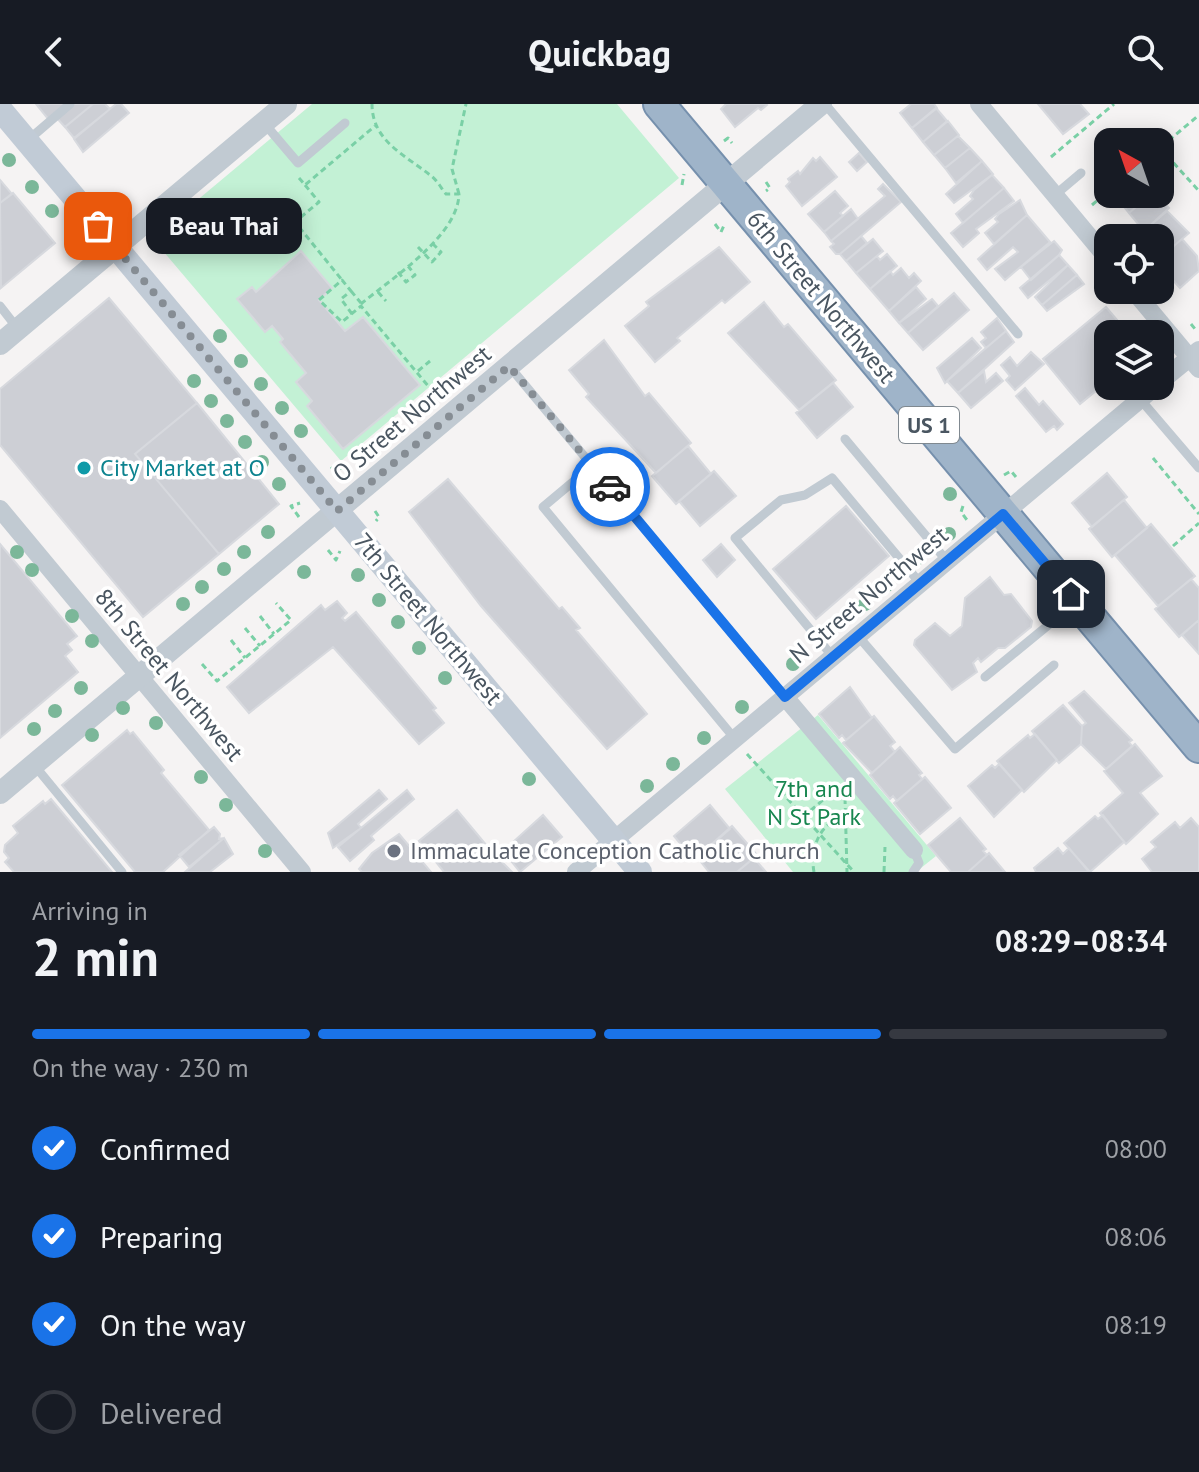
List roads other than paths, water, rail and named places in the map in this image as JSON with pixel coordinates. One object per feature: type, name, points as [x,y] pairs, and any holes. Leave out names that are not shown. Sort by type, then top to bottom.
[{"type":"highway","name":"6th Street Northwest","points":[[659,104],[1199,747]]},
{"type":"main road","name":"7th Street Northwest","points":[[0,109],[640,872]]},
{"type":"street","points":[[0,344],[286,104]]},
{"type":"street","name":"O Street Northwest","points":[[0,793],[823,104]]},
{"type":"street","points":[[979,104],[1094,242]]},
{"type":"street","points":[[1146,304],[1196,359]]},
{"type":"street","name":"N Street Northwest","points":[[1174,373],[1196,359]]},
{"type":"street","name":"N Street Northwest","points":[[576,872],[1139,400]]},
{"type":"street","name":"8th Street Northwest","points":[[0,509],[302,872]]},
{"type":"street","points":[[785,697],[914,850]]},
{"type":"lane","points":[[27,141],[70,104]]},
{"type":"lane","points":[[823,104],[1018,334]]},
{"type":"lane","points":[[264,123],[298,163],[345,123]]},
{"type":"lane","points":[[1055,195],[1081,173]]},
{"type":"lane","points":[[0,306],[18,329]]},
{"type":"lane","points":[[509,366],[785,697]]},
{"type":"lane","points":[[1141,400],[1199,468]]},
{"type":"lane","points":[[845,439],[947,561]]},
{"type":"lane","points":[[592,466],[543,507],[735,739]]},
{"type":"lane","points":[[833,657],[735,538],[781,500],[805,495],[832,478],[920,583]]},
{"type":"lane","points":[[985,677],[1077,601]]},
{"type":"lane","points":[[858,636],[955,749],[1054,665]]},
{"type":"lane","points":[[34,765],[122,872]]},
{"type":"lane","points":[[913,872],[919,863],[914,850]]},
{"type":"place","name":"Beau Thai","points":[[98,226]]},
{"type":"place","name":"City Market at O","points":[[84,468]]},
{"type":"place","name":"Immaculate Conception Catholic Church","points":[[394,851]]},
{"type":"park label","name":"7th and N St Park","points":[[814,803]]}]
